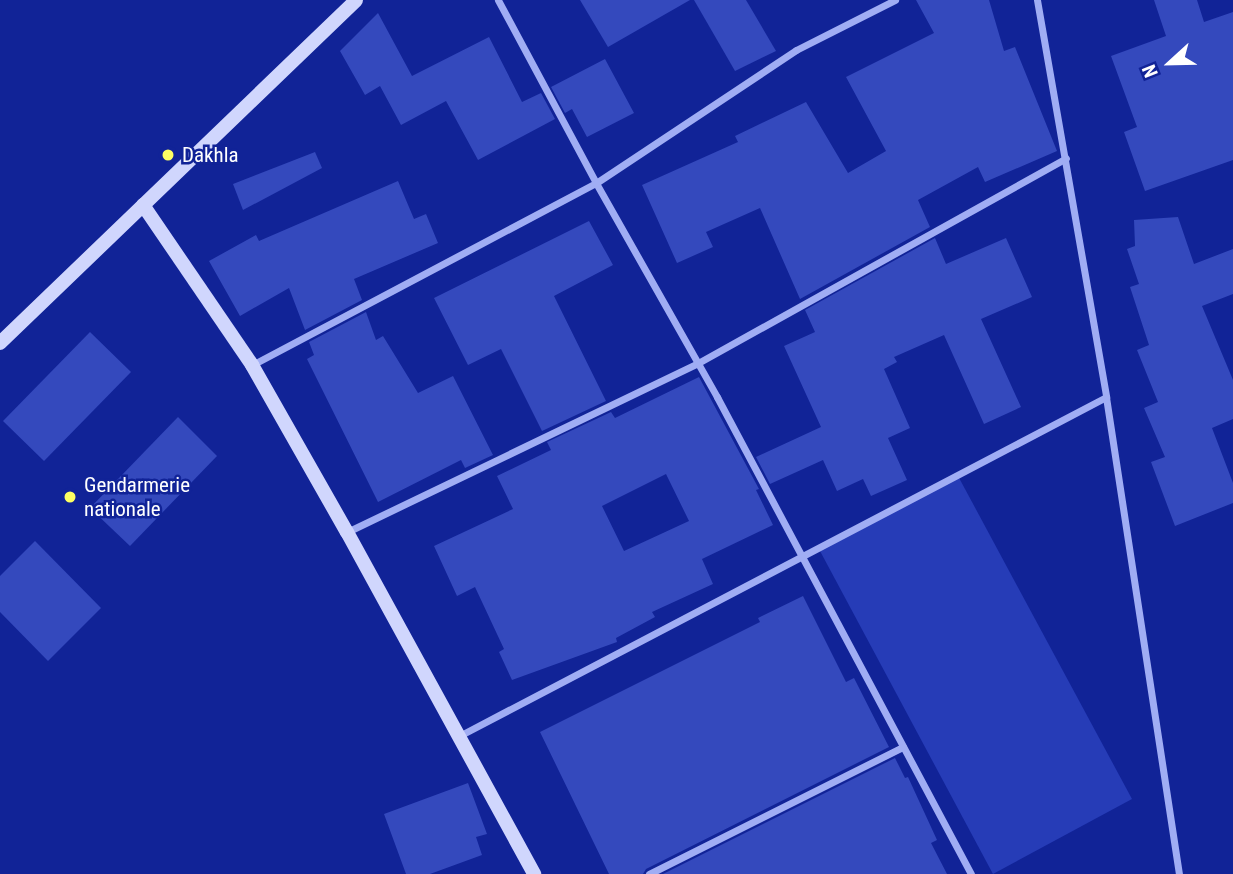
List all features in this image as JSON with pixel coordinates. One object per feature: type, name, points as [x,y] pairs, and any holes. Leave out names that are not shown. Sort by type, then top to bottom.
[{"type":"street","points":[[0,343],[356,0]]},
{"type":"street","points":[[498,0],[596,183],[698,363],[971,874]]},
{"type":"street","points":[[251,365],[596,183],[796,50],[895,0]]},
{"type":"street","points":[[1037,0],[1106,397],[1179,874]]},
{"type":"street","points":[[347,532],[698,363],[1066,158]]},
{"type":"street","points":[[143,205],[251,365],[347,532],[534,874]]},
{"type":"street","points":[[458,736],[1106,397]]},
{"type":"street","points":[[649,874],[903,747]]},
{"type":"shaded area","points":[[958,476],[1132,799],[993,874],[820,551]]},
{"type":"building","points":[[580,0],[690,0],[608,47]]},
{"type":"building","points":[[694,0],[746,0],[776,51],[735,71]]},
{"type":"building","points":[[916,0],[989,0],[1004,51],[1015,47],[1057,151],[985,182],[978,167],[918,200],[930,227],[800,299],[760,208],[706,232],[713,247],[677,263],[642,185],[738,142],[735,136],[806,102],[848,173],[886,151],[846,77],[934,33]]},
{"type":"building","points":[[1154,0],[1197,0],[1204,22],[1233,12],[1233,160],[1145,191],[1124,132],[1137,127],[1111,56],[1166,36]]},
{"type":"building","points":[[378,13],[412,76],[489,37],[522,102],[541,93],[555,119],[478,160],[446,101],[401,125],[380,86],[365,95],[340,51]]},
{"type":"building","points":[[605,59],[634,113],[587,137],[572,109],[565,113],[551,87]]},
{"type":"building","points":[[315,152],[322,168],[243,210],[233,184]]},
{"type":"building","points":[[398,181],[414,219],[426,214],[438,243],[354,279],[362,300],[305,330],[289,288],[240,316],[209,261],[256,235],[259,241]]},
{"type":"building","points":[[1178,217],[1194,264],[1233,249],[1233,294],[1202,306],[1233,380],[1233,419],[1212,428],[1233,483],[1233,503],[1175,526],[1151,462],[1165,457],[1144,408],[1158,402],[1137,350],[1149,345],[1130,287],[1139,284],[1127,249],[1135,246],[1134,220]]},
{"type":"building","points":[[589,221],[613,265],[554,296],[606,401],[542,431],[501,349],[468,365],[434,298]]},
{"type":"building","points":[[935,238],[946,264],[1006,238],[1032,297],[981,319],[1021,407],[984,424],[944,335],[894,357],[897,362],[884,369],[910,428],[888,438],[907,480],[871,496],[863,479],[837,491],[823,460],[770,484],[756,457],[821,427],[784,346],[815,332],[805,310]]},
{"type":"building","points":[[366,312],[376,340],[383,336],[418,393],[453,376],[493,455],[465,468],[461,460],[378,502],[307,359],[314,355],[309,342]]},
{"type":"building","points":[[90,332],[131,372],[44,461],[3,421]]},
{"type":"building","points":[[699,377],[759,489],[756,490],[773,525],[702,559],[713,584],[652,612],[655,617],[616,638],[617,642],[512,680],[499,652],[504,649],[475,587],[457,596],[434,546],[513,509],[497,476],[551,450],[547,442],[611,412],[615,418]],"holes":[[[666,474],[689,521],[624,551],[602,506]]]},
{"type":"building","points":[[178,417],[217,456],[130,546],[90,508]]},
{"type":"building","points":[[35,541],[101,608],[48,661],[0,612],[0,576]]},
{"type":"building","points":[[803,596],[846,682],[854,678],[889,747],[646,869],[643,874],[609,874],[540,732],[760,622],[758,618]]},
{"type":"building","points":[[895,758],[905,778],[908,777],[937,840],[931,843],[947,874],[663,874]]},
{"type":"building","points":[[468,783],[487,834],[476,837],[482,855],[430,874],[406,874],[384,814]]},
{"type":"place","name":"Dakhla","points":[[168,155]]},
{"type":"place","name":"Gendarmerie nationale","points":[[70,497]]}]
